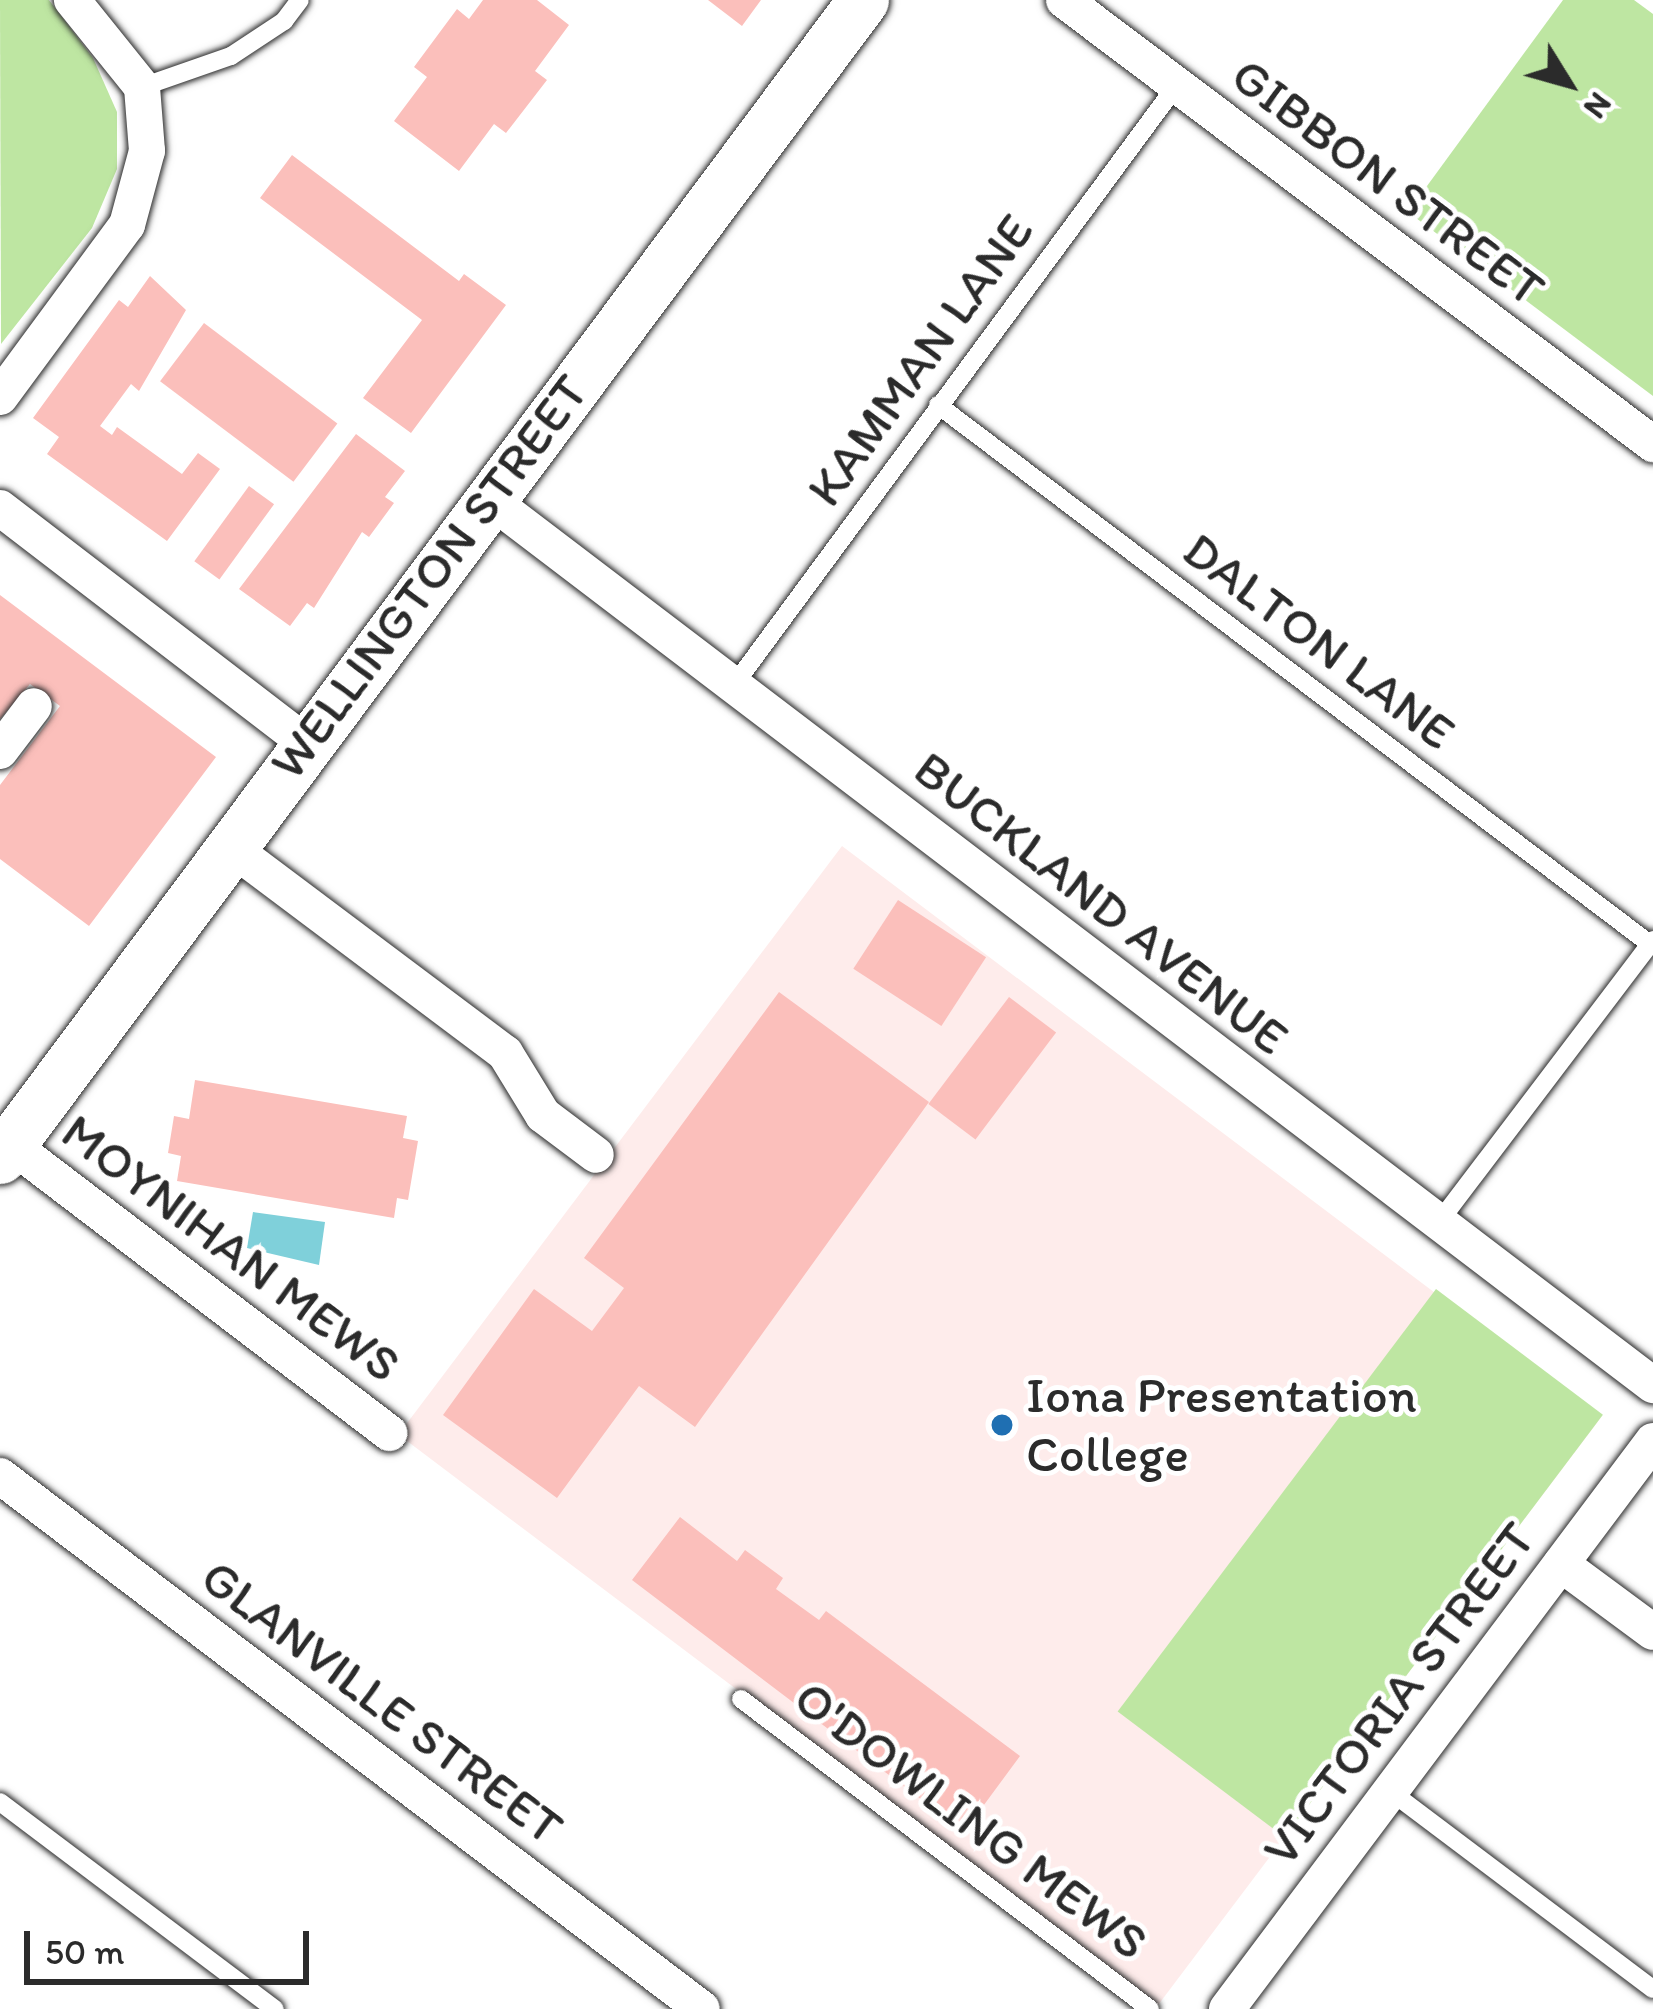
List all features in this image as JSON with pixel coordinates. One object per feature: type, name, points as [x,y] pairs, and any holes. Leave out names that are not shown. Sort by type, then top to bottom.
[{"type":"street","points":[[0,397],[127,225],[147,151],[142,87],[72,0]]},
{"type":"street","name":"WELLINGTON STREET","points":[[5,1151],[304,741],[863,0]]},
{"type":"street","name":"GIBBON STREET","points":[[1064,0],[1653,444]]},
{"type":"street","name":"BUCKLAND AVENUE","points":[[489,499],[1436,1226],[1653,1385]]},
{"type":"street","points":[[0,508],[304,741]]},
{"type":"street","points":[[0,751],[34,706]]},
{"type":"street","points":[[229,846],[505,1053],[543,1115],[596,1155]]},
{"type":"street","name":"MOYNIHAN MEWS","points":[[5,1151],[389,1433]]},
{"type":"street","name":"VICTORIA STREET","points":[[1227,2009],[1653,1441]]},
{"type":"street","name":"GLANVILLE STREET","points":[[0,1476],[702,2009]]},
{"type":"street","points":[[1561,1564],[1653,1632]]},
{"type":"lane","points":[[142,87],[231,56],[284,21],[300,0]]},
{"type":"lane","name":"KAMMAN LANE","points":[[734,685],[1175,86]]},
{"type":"lane","name":"DALTON LANE","points":[[938,405],[1651,942]]},
{"type":"lane","points":[[1436,1226],[1651,942]]},
{"type":"lane","name":"O'DOWLING MEWS","points":[[741,1699],[1150,2009]]},
{"type":"lane","points":[[1390,1792],[1653,1990]]},
{"type":"lane","points":[[0,1802],[275,2009]]},
{"type":"shaded area","name":"Iona Presentation College","points":[[842,846],[1601,1418],[1157,2006],[398,1435]]},
{"type":"green space","points":[[0,0],[49,0],[93,58],[117,112],[117,169],[92,228],[1,344]]},
{"type":"green space","points":[[1563,0],[1634,0],[1653,14],[1653,396],[1408,212]]},
{"type":"green space","points":[[1436,1289],[1603,1415],[1285,1837],[1118,1711]]},
{"type":"water","points":[[253,1212],[325,1222],[319,1265],[247,1248]]},
{"type":"building","points":[[483,0],[537,0],[569,25],[535,71],[547,80],[506,133],[494,124],[459,171],[394,121],[427,77],[414,67],[457,9],[469,19]]},
{"type":"building","points":[[708,0],[761,0],[742,26]]},
{"type":"building","points":[[292,155],[459,281],[464,274],[506,305],[411,433],[363,398],[422,320],[260,198]]},
{"type":"building","points":[[150,276],[186,310],[139,391],[131,384],[100,426],[112,435],[117,427],[182,474],[198,453],[220,469],[167,541],[47,454],[59,437],[33,418],[119,300],[128,307]]},
{"type":"building","points":[[204,323],[337,424],[293,482],[160,381]]},
{"type":"building","points":[[356,434],[405,471],[385,497],[394,503],[369,537],[362,532],[314,608],[307,603],[290,626],[239,589]]},
{"type":"building","points":[[249,486],[274,504],[219,579],[194,561]]},
{"type":"building","points":[[0,595],[216,757],[89,926],[0,859],[0,785],[60,706],[30,684],[0,719]]},
{"type":"building","points":[[898,900],[986,957],[941,1026],[853,969]]},
{"type":"building","points":[[779,992],[929,1102],[695,1427],[639,1386],[557,1498],[443,1415],[534,1289],[592,1331],[624,1288],[584,1258]]},
{"type":"building","points":[[1009,997],[1056,1033],[975,1140],[928,1104]]},
{"type":"building","points":[[195,1080],[407,1116],[403,1138],[418,1141],[408,1200],[397,1198],[394,1218],[177,1181],[181,1156],[168,1153],[174,1116],[189,1119]]},
{"type":"building","points":[[680,1517],[737,1561],[745,1550],[783,1578],[776,1589],[819,1620],[826,1611],[1020,1756],[964,1832],[632,1580]]},
{"type":"place","name":"Iona Presentation College","points":[[1002,1425]]}]
